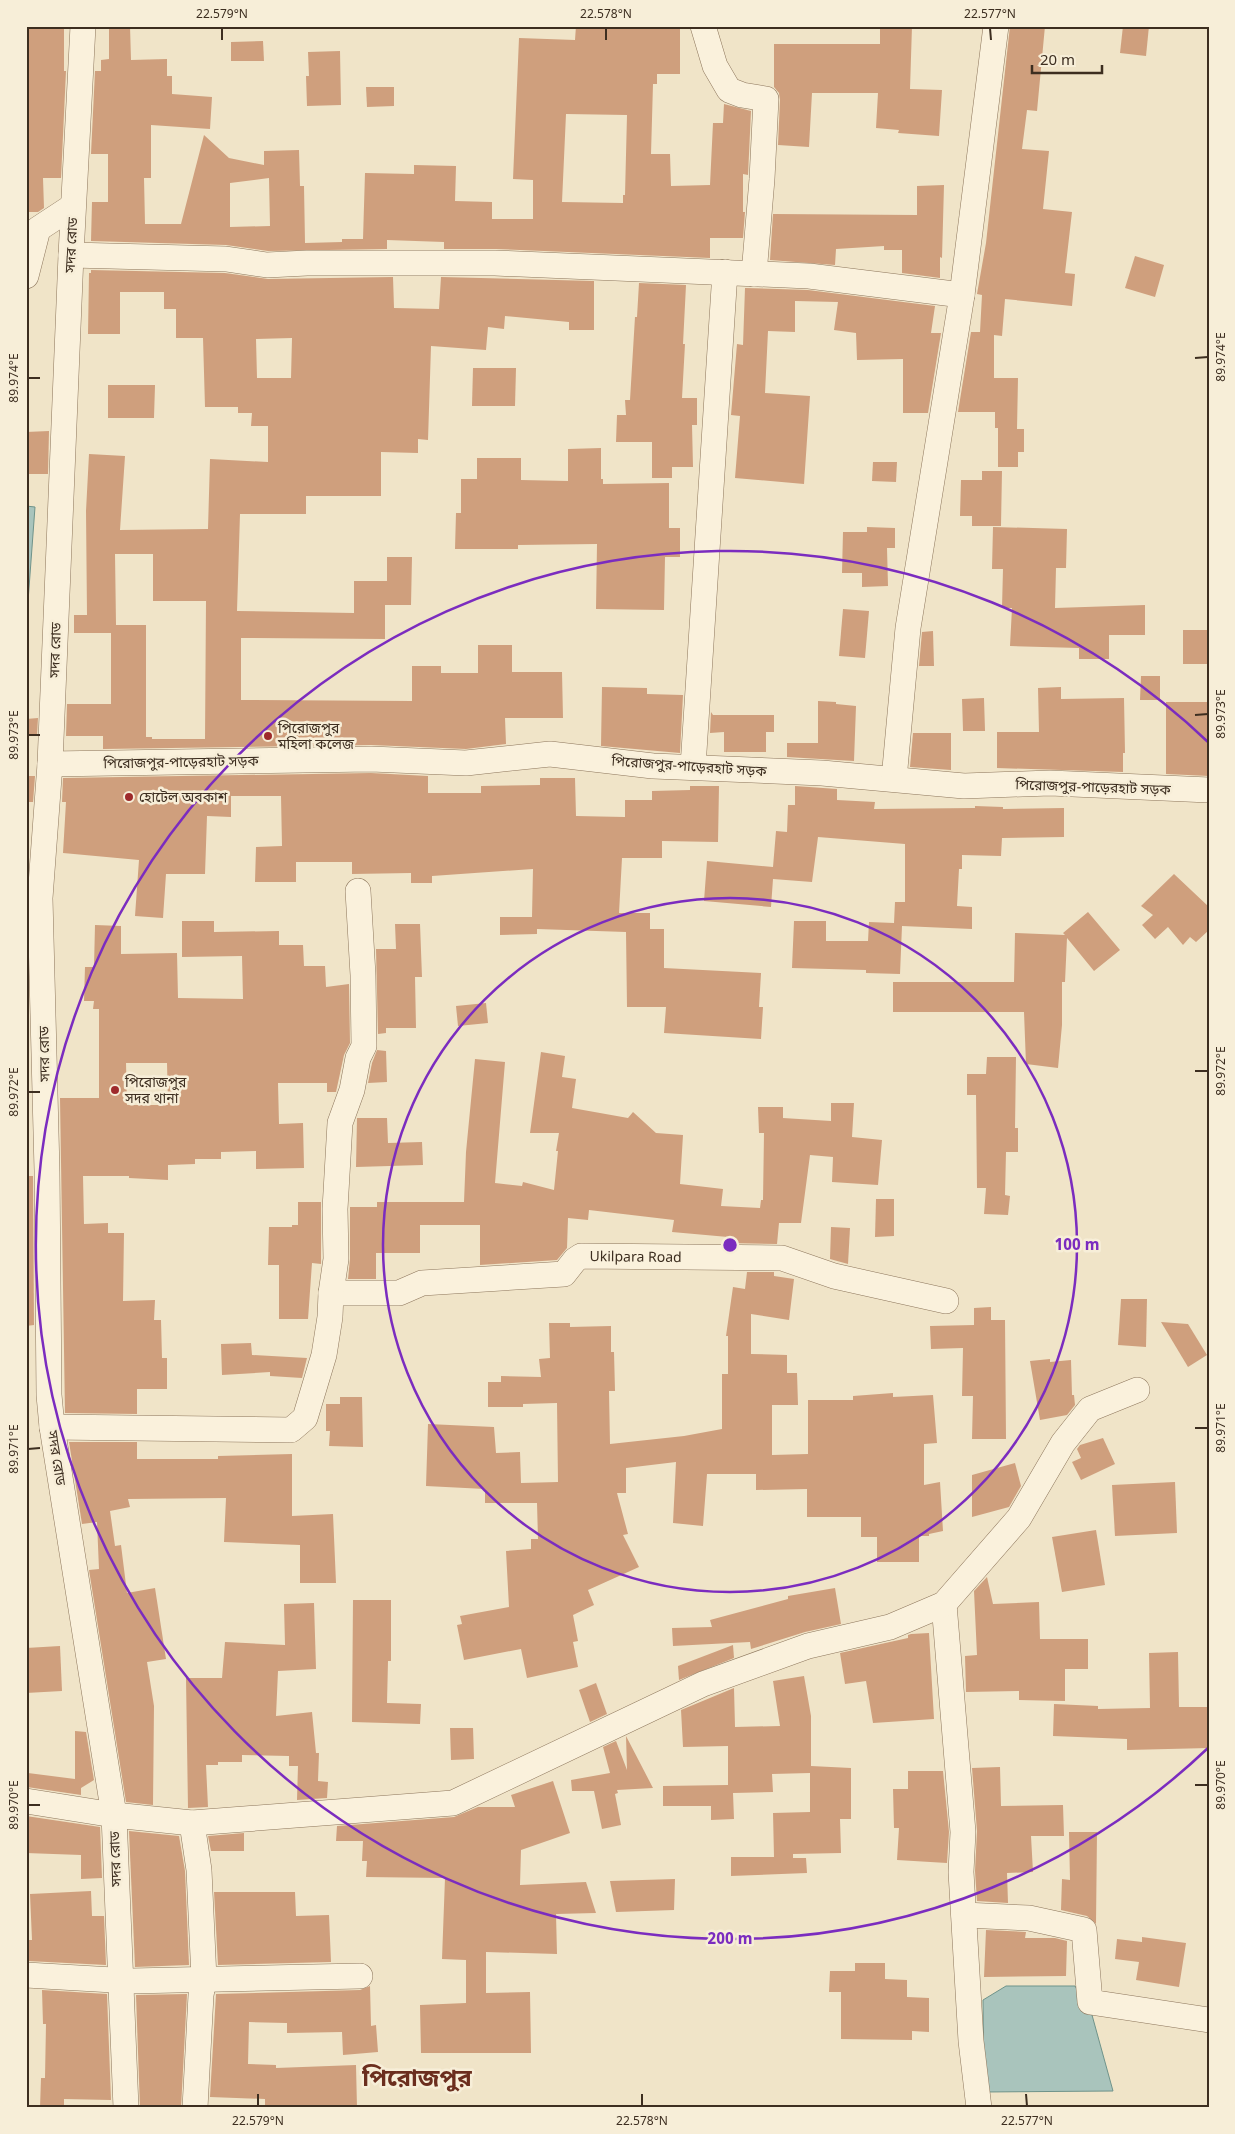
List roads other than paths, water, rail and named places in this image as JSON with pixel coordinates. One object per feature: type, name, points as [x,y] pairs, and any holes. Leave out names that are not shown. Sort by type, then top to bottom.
[{"type":"street","name":"সদর রোড","points":[[83,26],[73,206],[50,764],[40,898],[37,1170],[52,1427],[114,1815],[126,2108]]},
{"type":"street","points":[[703,26],[715,66],[729,90],[742,95],[766,99],[754,274]]},
{"type":"street","points":[[894,779],[908,628],[962,295],[996,26]]},
{"type":"street","points":[[26,276],[38,229],[73,206]]},
{"type":"street","points":[[71,255],[226,259],[267,265],[307,262],[495,263],[725,272],[809,276],[962,295]]},
{"type":"street","points":[[693,767],[725,272]]},
{"type":"street","name":"পিরোজপুর-পাড়েরহাট সড়ক","points":[[50,764],[371,758],[466,763],[550,754],[653,766],[894,779],[964,786],[1050,783],[1209,790]]},
{"type":"street","points":[[52,1427],[290,1430],[304,1418],[324,1355],[330,1317],[336,1259],[335,1209],[340,1123],[352,1090],[358,1058],[364,1046],[363,975],[358,891]]},
{"type":"street","name":"Ukilpara Road","points":[[331,1293],[399,1293],[422,1282],[564,1274],[575,1260],[581,1256],[782,1258],[834,1276],[946,1300]]},
{"type":"street","points":[[26,1801],[114,1815],[192,1823],[453,1803],[703,1684],[808,1646],[890,1627],[944,1604],[1019,1518],[1064,1443],[1090,1409],[1137,1390]]},
{"type":"street","points":[[944,1604],[963,1832],[961,1872],[971,2041],[979,2108]]},
{"type":"street","points":[[192,1823],[199,1870],[204,1979],[201,1996],[196,2108]]},
{"type":"street","points":[[964,1915],[1029,1918],[1084,1930],[1090,2002],[1209,2020]]},
{"type":"street","points":[[26,1975],[120,1980],[360,1976]]},
{"type":"water","points":[[26,506],[35,507],[27,615],[26,615]]},
{"type":"water","points":[[1006,1986],[1075,1986],[1092,2015],[1113,2091],[984,2092],[983,2000]]},
{"type":"place","name":"পিরোজপুর মহিলা কলেজ","points":[[268,736]]},
{"type":"place","name":"হোটেল অবকাশ","points":[[129,797]]},
{"type":"place","name":"পিরোজপুর সদর থানা","points":[[115,1090]]},
{"type":"district","name":"পিরোজপুর","points":[[417,2078]]}]
